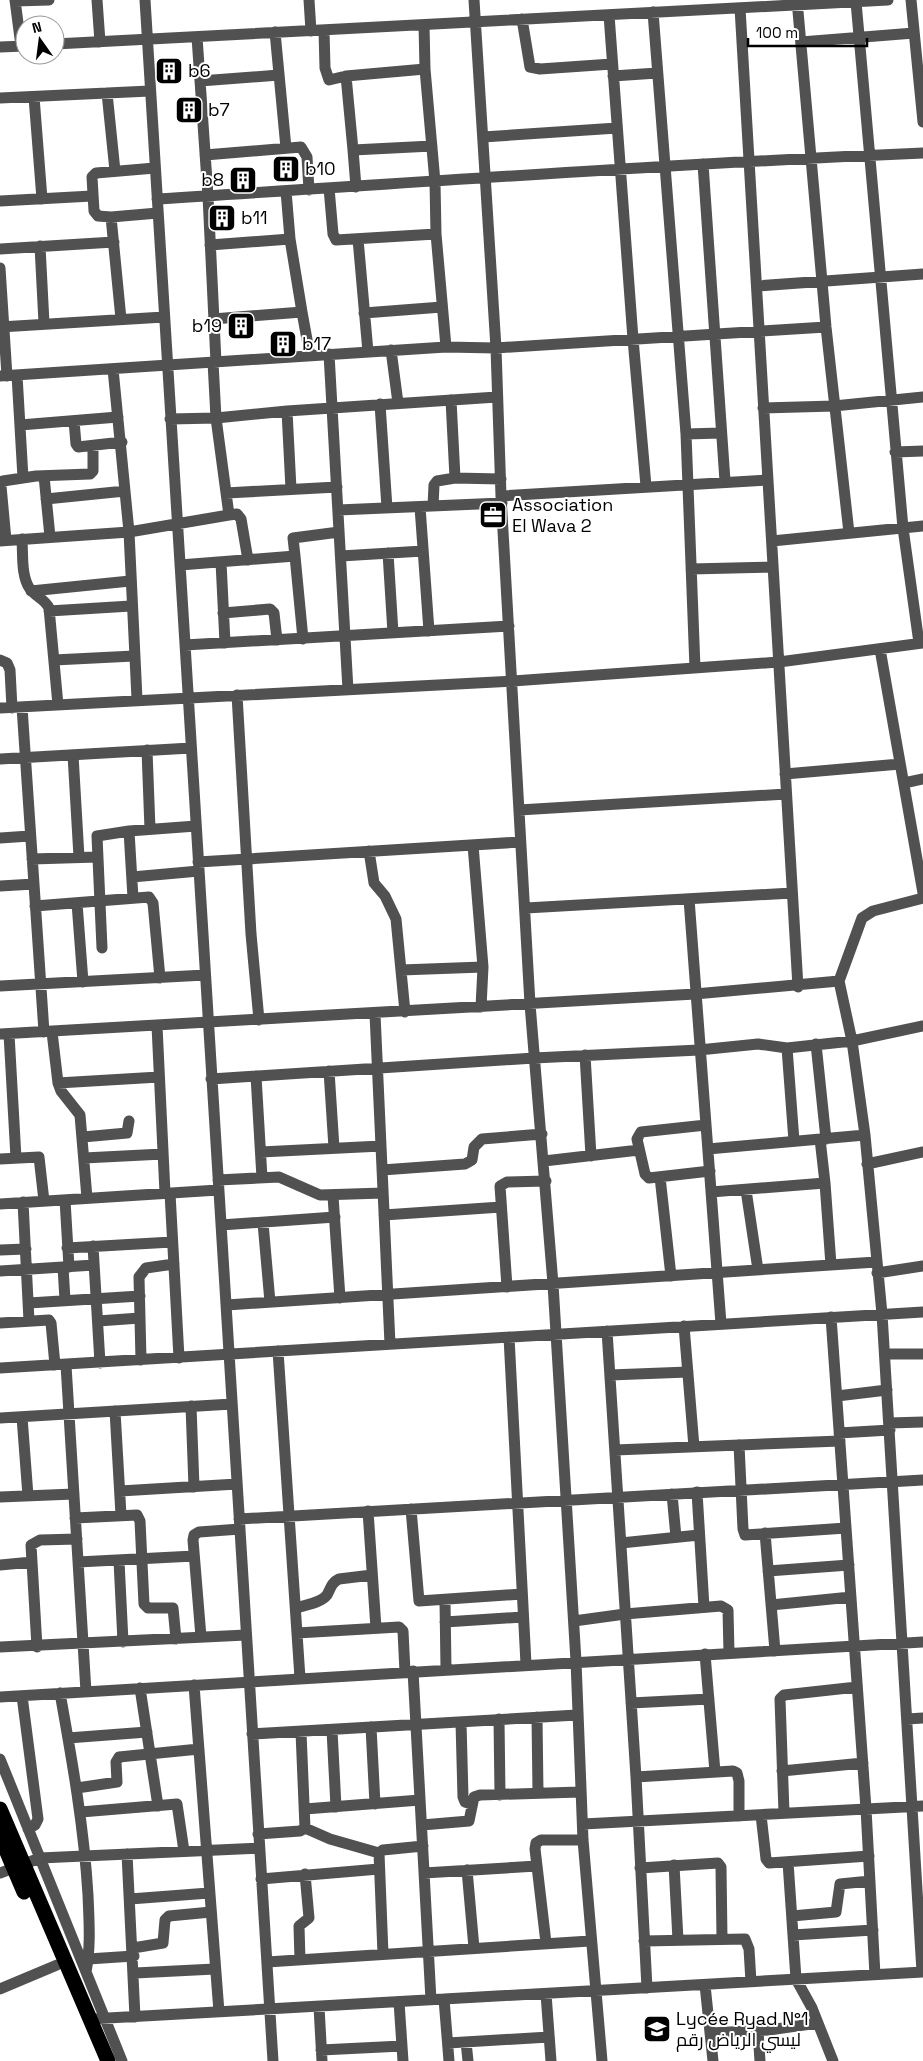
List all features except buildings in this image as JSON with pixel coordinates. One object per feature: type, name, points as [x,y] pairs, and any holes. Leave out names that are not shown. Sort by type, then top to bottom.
[{"type":"highway","points":[[0,1809],[12,1868],[90,2019],[108,2061]]},
{"type":"highway","points":[[0,1836],[12,1868],[57,1965],[98,2061]]},
{"type":"street","points":[[18,15],[15,0],[48,0]]},
{"type":"street","points":[[97,0],[100,42]]},
{"type":"street","points":[[145,0],[270,2010],[273,2061],[268,2061]]},
{"type":"street","points":[[309,0],[311,31]]},
{"type":"street","points":[[474,0],[496,348],[502,499],[530,1004],[553,1284],[574,1621],[583,1840],[590,1941],[602,2061]]},
{"type":"street","points":[[65,44],[740,8],[798,2],[888,0]]},
{"type":"street","points":[[911,0],[923,122]]},
{"type":"street","points":[[0,708],[137,699],[513,682],[779,662],[921,643],[903,528],[890,400],[860,38],[853,1]]},
{"type":"street","points":[[798,2],[826,327],[849,533]]},
{"type":"street","points":[[740,8],[798,987]]},
{"type":"street","points":[[653,12],[686,434],[695,668]]},
{"type":"street","points":[[609,15],[632,339],[646,486]]},
{"type":"street","points":[[522,19],[530,67],[540,69],[612,64]]},
{"type":"street","points":[[424,24],[425,69],[435,182],[436,234],[446,346]]},
{"type":"street","points":[[324,30],[325,68],[329,80],[346,76],[425,69]]},
{"type":"street","points":[[275,32],[286,148]]},
{"type":"street","points":[[801,42],[914,33]]},
{"type":"street","points":[[197,37],[208,196],[216,418],[229,515]]},
{"type":"street","points":[[0,47],[15,46]]},
{"type":"street","points":[[613,76],[657,73]]},
{"type":"street","points":[[200,81],[279,75]]},
{"type":"street","points":[[346,76],[356,187]]},
{"type":"street","points":[[0,98],[150,91]]},
{"type":"street","points":[[107,93],[114,171]]},
{"type":"street","points":[[34,97],[42,199]]},
{"type":"street","points":[[483,137],[617,128]]},
{"type":"street","points":[[353,150],[432,146]]},
{"type":"street","points":[[205,155],[301,148],[306,154],[309,190]]},
{"type":"street","points":[[157,199],[485,179],[620,168],[923,154]]},
{"type":"street","points":[[703,164],[725,481]]},
{"type":"street","points":[[155,168],[114,171],[94,175],[92,196],[96,214],[111,217],[158,212]]},
{"type":"street","points":[[329,188],[334,238],[336,240],[436,234]]},
{"type":"street","points":[[286,191],[290,239],[310,356]]},
{"type":"street","points":[[0,201],[92,196]]},
{"type":"street","points":[[111,217],[121,319]]},
{"type":"street","points":[[210,245],[290,239]]},
{"type":"street","points":[[358,239],[368,352]]},
{"type":"street","points":[[0,249],[114,242]]},
{"type":"street","points":[[40,246],[44,323]]},
{"type":"street","points":[[0,268],[2,327],[8,376],[20,425],[23,478]]},
{"type":"street","points":[[757,286],[923,274]]},
{"type":"street","points":[[364,313],[442,307]]},
{"type":"street","points":[[213,319],[302,312]]},
{"type":"street","points":[[2,327],[164,316]]},
{"type":"street","points":[[8,376],[446,346],[496,348],[826,327]]},
{"type":"street","points":[[390,350],[398,403]]},
{"type":"street","points":[[329,354],[348,690]]},
{"type":"street","points":[[113,369],[122,442],[129,532],[131,606],[137,699]]},
{"type":"street","points":[[170,419],[216,418],[380,404],[498,397]]},
{"type":"street","points":[[763,408],[834,406],[923,397]]},
{"type":"street","points":[[451,400],[455,478]]},
{"type":"street","points":[[380,404],[387,508]]},
{"type":"street","points":[[287,411],[291,489]]},
{"type":"street","points":[[20,425],[118,418]]},
{"type":"street","points":[[74,421],[76,446],[122,442]]},
{"type":"street","points":[[686,434],[721,433]]},
{"type":"street","points":[[92,446],[93,463],[91,474],[44,476],[2,481],[3,541],[129,532],[177,526],[237,514],[241,519],[248,560]]},
{"type":"street","points":[[896,452],[923,451]]},
{"type":"street","points":[[44,476],[50,537]]},
{"type":"street","points":[[433,506],[435,482],[455,478],[501,479]]},
{"type":"street","points":[[338,510],[420,507],[646,486],[768,480]]},
{"type":"street","points":[[226,493],[337,487]]},
{"type":"street","points":[[46,499],[125,490]]},
{"type":"street","points":[[420,507],[428,631]]},
{"type":"street","points":[[772,541],[923,526]]},
{"type":"street","points":[[303,639],[293,538],[339,532]]},
{"type":"street","points":[[22,539],[25,575],[31,591],[46,602],[49,611],[58,705]]},
{"type":"street","points":[[341,556],[423,551]]},
{"type":"street","points":[[388,553],[393,633]]},
{"type":"street","points":[[180,565],[295,556]]},
{"type":"street","points":[[221,562],[225,643]]},
{"type":"street","points":[[691,569],[773,566]]},
{"type":"street","points":[[31,591],[130,581]]},
{"type":"street","points":[[49,611],[131,606]]},
{"type":"street","points":[[223,613],[270,609],[274,614],[278,640]]},
{"type":"street","points":[[185,645],[509,626]]},
{"type":"street","points":[[880,648],[923,893]]},
{"type":"street","points":[[54,660],[134,656]]},
{"type":"street","points":[[0,660],[7,663],[10,670],[25,758],[41,984],[48,1032],[58,1083],[80,1115],[87,1198]]},
{"type":"street","points":[[237,695],[251,934],[259,1020]]},
{"type":"street","points":[[0,759],[191,748]]},
{"type":"street","points":[[147,750],[150,830]]},
{"type":"street","points":[[73,755],[79,858]]},
{"type":"street","points":[[785,774],[900,764]]},
{"type":"street","points":[[904,783],[923,779]]},
{"type":"street","points":[[519,810],[786,794]]},
{"type":"street","points":[[78,836],[97,836],[129,831],[196,826]]},
{"type":"street","points":[[129,831],[133,898]]},
{"type":"street","points":[[0,838],[30,836]]},
{"type":"street","points":[[97,836],[102,948]]},
{"type":"street","points":[[132,877],[248,858],[520,842]]},
{"type":"street","points":[[473,845],[483,967],[481,1007]]},
{"type":"street","points":[[369,851],[374,883],[385,896],[396,919],[405,1012]]},
{"type":"street","points":[[32,859],[97,857]]},
{"type":"street","points":[[0,886],[34,884]]},
{"type":"street","points":[[526,908],[792,893]]},
{"type":"street","points":[[35,906],[149,897],[152,899],[160,978]]},
{"type":"street","points":[[90,2019],[135,2018],[922,1972],[918,1806],[907,1719],[894,1481],[882,1314],[864,1136],[852,1041],[839,981],[862,918],[873,912],[923,898]]},
{"type":"street","points":[[689,899],[721,1324]]},
{"type":"street","points":[[77,903],[83,982]]},
{"type":"street","points":[[401,970],[483,967]]},
{"type":"street","points":[[0,986],[205,975]]},
{"type":"street","points":[[16,1158],[6,1083],[4,1034],[695,994],[798,987],[839,981]]},
{"type":"street","points":[[375,1014],[390,1344]]},
{"type":"street","points":[[156,1026],[163,1154],[174,1264],[179,1358]]},
{"type":"street","points":[[211,1079],[534,1058],[700,1050],[758,1044],[787,1048],[852,1041],[923,1026]]},
{"type":"street","points":[[816,1044],[831,1265]]},
{"type":"street","points":[[787,1048],[794,1141]]},
{"type":"street","points":[[585,1055],[591,1156]]},
{"type":"street","points":[[329,1071],[334,1148]]},
{"type":"street","points":[[256,1076],[262,1178]]},
{"type":"street","points":[[58,1083],[159,1077]]},
{"type":"street","points":[[83,1137],[127,1132],[129,1121]]},
{"type":"street","points":[[706,1125],[641,1132],[637,1139],[646,1176],[660,1177],[710,1171]]},
{"type":"street","points":[[382,1170],[465,1164],[472,1160],[474,1147],[482,1139],[542,1134]]},
{"type":"street","points":[[708,1149],[864,1136]]},
{"type":"street","points":[[261,1152],[381,1146]]},
{"type":"street","points":[[544,1161],[639,1150]]},
{"type":"street","points":[[867,1164],[923,1152]]},
{"type":"street","points":[[84,1158],[163,1154]]},
{"type":"street","points":[[0,1159],[36,1156],[40,1158],[44,1201]]},
{"type":"street","points":[[660,1177],[671,1276]]},
{"type":"street","points":[[0,1204],[168,1193],[262,1178],[286,1178],[320,1195],[383,1193]]},
{"type":"street","points":[[507,1286],[499,1189],[502,1184],[546,1181]]},
{"type":"street","points":[[711,1192],[825,1183]]},
{"type":"street","points":[[746,1190],[758,1270]]},
{"type":"street","points":[[333,1196],[340,1298]]},
{"type":"street","points":[[64,1300],[67,1248],[65,1200]]},
{"type":"street","points":[[23,1202],[29,1320]]},
{"type":"street","points":[[384,1215],[501,1206]]},
{"type":"street","points":[[221,1225],[335,1217]]},
{"type":"street","points":[[263,1223],[270,1302]]},
{"type":"street","points":[[67,1248],[172,1242]]},
{"type":"street","points":[[93,1246],[100,1363]]},
{"type":"street","points":[[0,1250],[26,1249]]},
{"type":"street","points":[[141,1360],[139,1277],[146,1268],[174,1264]]},
{"type":"street","points":[[0,1272],[94,1265]]},
{"type":"street","points":[[227,1305],[831,1265],[876,1268],[923,1266]]},
{"type":"street","points":[[29,1303],[140,1296]]},
{"type":"street","points":[[0,1368],[923,1312]]},
{"type":"street","points":[[831,1317],[863,1763],[875,1975]]},
{"type":"street","points":[[98,1321],[140,1318]]},
{"type":"street","points":[[0,1323],[29,1320],[44,1320],[51,1323],[61,1365],[69,1414],[86,1692]]},
{"type":"street","points":[[684,1326],[694,1447]]},
{"type":"street","points":[[607,1331],[636,1778],[647,1988]]},
{"type":"street","points":[[509,1337],[526,1664]]},
{"type":"street","points":[[278,1351],[300,1678]]},
{"type":"street","points":[[885,1354],[923,1354]]},
{"type":"street","points":[[610,1376],[688,1372]]},
{"type":"street","points":[[837,1396],[888,1390]]},
{"type":"street","points":[[0,1418],[232,1404]]},
{"type":"street","points":[[192,1406],[194,1486]]},
{"type":"street","points":[[115,1411],[121,1515]]},
{"type":"street","points":[[22,1417],[28,1496]]},
{"type":"street","points":[[615,1450],[739,1445],[840,1437],[890,1426],[923,1422]]},
{"type":"street","points":[[739,1445],[743,1533],[765,1534],[846,1528]]},
{"type":"street","points":[[201,1638],[193,1540],[194,1535],[199,1532],[289,1516],[923,1480]]},
{"type":"street","points":[[120,1491],[237,1484]]},
{"type":"street","points":[[697,1492],[704,1607]]},
{"type":"street","points":[[0,1498],[74,1494]]},
{"type":"street","points":[[672,1494],[676,1537]]},
{"type":"street","points":[[411,1509],[418,1599],[420,1602],[522,1594]]},
{"type":"street","points":[[368,1512],[376,1628]]},
{"type":"street","points":[[76,1518],[133,1514],[139,1517],[143,1560],[144,1604],[148,1608],[173,1608],[176,1639]]},
{"type":"street","points":[[765,1534],[775,1651]]},
{"type":"street","points":[[621,1543],[700,1535]]},
{"type":"street","points":[[37,1647],[31,1545],[35,1542],[77,1539]]},
{"type":"street","points":[[78,1562],[194,1556]]},
{"type":"street","points":[[119,1561],[123,1642]]},
{"type":"street","points":[[0,1565],[32,1562]]},
{"type":"street","points":[[768,1571],[849,1565]]},
{"type":"street","points":[[296,1608],[326,1596],[334,1581],[339,1578],[372,1575]]},
{"type":"street","points":[[771,1604],[851,1597]]},
{"type":"street","points":[[445,1601],[446,1669]]},
{"type":"street","points":[[574,1621],[625,1614],[721,1606],[728,1610],[729,1653]]},
{"type":"street","points":[[445,1622],[523,1617]]},
{"type":"street","points":[[297,1633],[401,1628],[416,1724],[431,2000]]},
{"type":"street","points":[[0,1641],[0,1648],[246,1635]]},
{"type":"street","points":[[0,1697],[576,1661],[923,1642]]},
{"type":"street","points":[[705,1654],[715,1772]]},
{"type":"street","points":[[194,1685],[219,2012]]},
{"type":"street","points":[[784,1813],[779,1704],[781,1697],[857,1687]]},
{"type":"street","points":[[140,1688],[158,1806]]},
{"type":"street","points":[[60,1693],[81,1812],[86,1856],[90,1934],[86,1972]]},
{"type":"street","points":[[22,1696],[38,1819],[36,1825],[28,1830]]},
{"type":"street","points":[[631,1703],[709,1699]]},
{"type":"street","points":[[252,1734],[577,1715]]},
{"type":"street","points":[[537,1717],[538,1793]]},
{"type":"street","points":[[907,1719],[923,1718]]},
{"type":"street","points":[[499,1719],[500,1795]]},
{"type":"street","points":[[461,1722],[463,1797],[465,1802],[471,1804]]},
{"type":"street","points":[[371,1727],[375,1804]]},
{"type":"street","points":[[332,1730],[336,1806]]},
{"type":"street","points":[[68,1738],[147,1732]]},
{"type":"street","points":[[301,1732],[305,1828]]},
{"type":"street","points":[[76,1788],[114,1784],[117,1782],[116,1762],[119,1757],[198,1749]]},
{"type":"street","points":[[0,1759],[122,2061]]},
{"type":"street","points":[[782,1771],[863,1763]]},
{"type":"street","points":[[636,1778],[715,1772],[737,1773],[739,1781],[739,1816]]},
{"type":"street","points":[[422,1825],[469,1821],[472,1815],[471,1804],[474,1797],[480,1795],[580,1792]]},
{"type":"street","points":[[305,1809],[420,1800]]},
{"type":"street","points":[[81,1812],[174,1803],[178,1806],[184,1851]]},
{"type":"street","points":[[583,1824],[918,1806]]},
{"type":"street","points":[[760,1814],[767,1862],[869,1856]]},
{"type":"street","points":[[258,1834],[300,1831],[305,1828]]},
{"type":"street","points":[[305,1828],[330,1839],[378,1853],[383,1850],[423,1846]]},
{"type":"street","points":[[546,1943],[534,1849],[541,1840],[583,1840]]},
{"type":"street","points":[[12,1868],[40,1858],[259,1848]]},
{"type":"street","points":[[378,1853],[383,1954]]},
{"type":"street","points":[[128,1854],[135,1973],[135,2018]]},
{"type":"street","points":[[640,1868],[715,1862],[720,1865],[722,1939]]},
{"type":"street","points":[[788,1862],[796,1979],[818,2023],[833,2061]]},
{"type":"street","points":[[674,1865],[678,1940]]},
{"type":"street","points":[[424,1873],[537,1866]]},
{"type":"street","points":[[261,1879],[379,1869]]},
{"type":"street","points":[[467,1870],[474,1948]]},
{"type":"street","points":[[300,1960],[300,1926],[309,1918],[305,1874]]},
{"type":"street","points":[[792,1916],[836,1912],[840,1884],[870,1881]]},
{"type":"street","points":[[130,1899],[210,1893]]},
{"type":"street","points":[[88,1959],[134,1952],[163,1943],[165,1920],[169,1916],[211,1912]]},
{"type":"street","points":[[793,1935],[873,1930]]},
{"type":"street","points":[[644,1942],[745,1939],[749,1948],[751,1982]]},
{"type":"street","points":[[266,1962],[590,1941]]},
{"type":"street","points":[[0,1989],[57,1965]]},
{"type":"street","points":[[135,1973],[215,1969]]},
{"type":"street","points":[[705,1984],[713,2061]]},
{"type":"street","points":[[546,1994],[551,2061]]},
{"type":"street","points":[[444,1999],[449,2061]]},
{"type":"street","points":[[399,2002],[403,2061]]},
{"type":"street","points":[[319,2007],[321,2056],[353,2055],[402,2046]]},
{"type":"street","points":[[710,2033],[758,2031],[818,2023]]},
{"type":"street","points":[[758,2031],[760,2061]]},
{"type":"street","points":[[448,2043],[549,2037]]},
{"type":"street","points":[[466,2042],[468,2061]]},
{"type":"place","name":"b6","points":[[169,71]]},
{"type":"place","name":"b7","points":[[189,110]]},
{"type":"place","name":"b10","points":[[286,169]]},
{"type":"place","name":"b8","points":[[243,180]]},
{"type":"place","name":"b11","points":[[222,218]]},
{"type":"place","name":"b19","points":[[241,326]]},
{"type":"place","name":"b17","points":[[283,344]]},
{"type":"place","name":"Association El Wava 2","points":[[493,515]]},
{"type":"place","name":"Lycée Ryad N°1 ليسي الرياض رقم","points":[[657,2029]]}]
